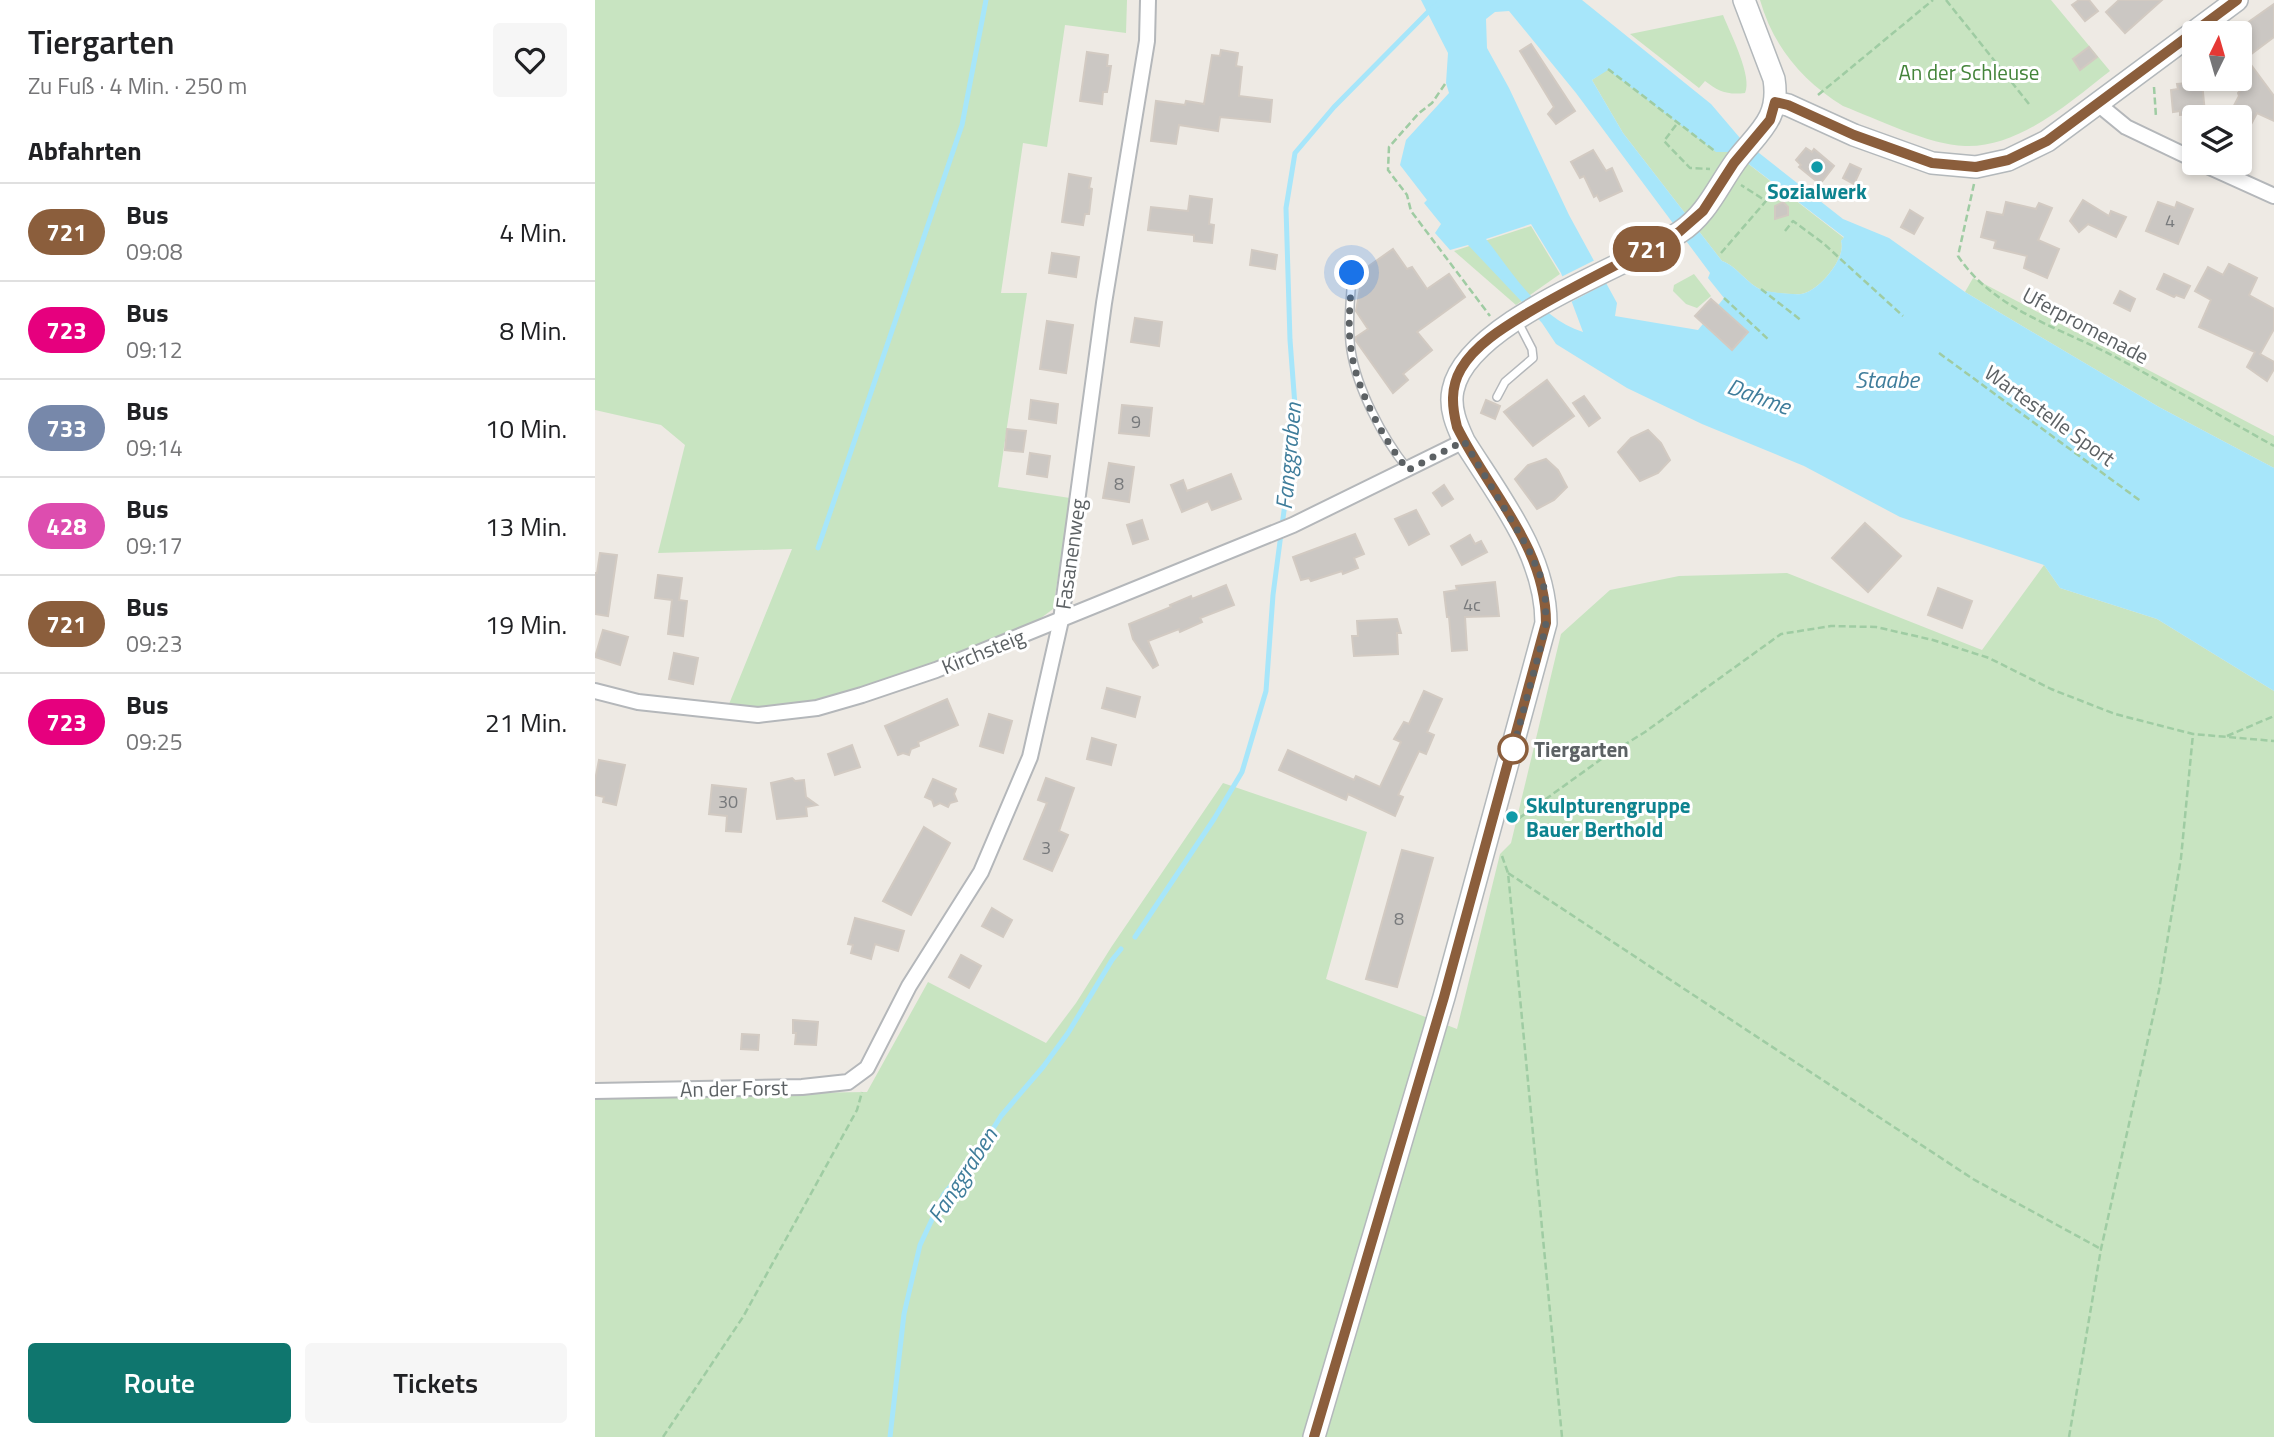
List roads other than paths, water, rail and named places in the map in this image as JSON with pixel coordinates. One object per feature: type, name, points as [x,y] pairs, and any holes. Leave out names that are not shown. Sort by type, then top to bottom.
[{"type":"street","name":"Fasanenweg","points":[[867,1068],[909,986],[981,872],[1030,757],[1061,620],[1104,303],[1147,41],[1148,0]]},
{"type":"street","points":[[1314,1437],[1444,997],[1546,623],[1545,591],[1535,561],[1457,427],[1453,390],[1461,369],[1476,351],[1521,317],[1553,297],[1686,227],[1703,211],[1728,172],[1770,120],[1775,102],[1774,79],[1744,0]]},
{"type":"street","points":[[1775,102],[1923,160],[1976,167],[2008,160],[2047,141],[2237,0]]},
{"type":"street","points":[[2098,104],[2126,127],[2182,154]]},
{"type":"street","points":[[2228,175],[2274,196]]},
{"type":"street","name":"Kirchsteig","points":[[595,691],[638,702],[758,715],[817,708],[936,670],[1293,525],[1464,441]]},
{"type":"street","name":"An der Forst","points":[[595,1091],[802,1087],[849,1082],[867,1068]]},
{"type":"lane","points":[[1352,273],[1349,327],[1356,370],[1389,445],[1408,470]]},
{"type":"lane","points":[[1497,397],[1505,382],[1533,358],[1521,317]]},
{"type":"water","name":"Staabe","points":[[1421,0],[1582,0],[1711,104],[1740,138],[1843,219],[1889,238],[1965,292],[2159,407],[2274,468],[2274,691],[2157,619],[2060,588],[2044,565],[1900,517],[1804,466],[1702,424],[1627,388],[1556,344],[1542,323],[1468,245],[1450,250],[1435,233],[1441,224],[1424,203],[1427,200],[1400,165],[1406,140],[1449,93],[1446,83],[1448,53]],"holes":[[[1509,11],[1576,93],[1710,273],[1708,278],[1724,298],[1698,330],[1615,316],[1617,303],[1569,215],[1509,88],[1487,48],[1486,19],[1495,12]],[[1608,70],[1716,152],[1733,152],[1844,237],[1841,241],[1840,256],[1830,273],[1808,292],[1781,293],[1757,287],[1722,261],[1623,133],[1592,80]],[[1531,224],[1561,273],[1583,332],[1567,325],[1540,305],[1486,239]]]},
{"type":"waterway","points":[[818,548],[962,125],[986,0]]},
{"type":"waterway","name":"Fanggraben","points":[[1135,937],[1242,772],[1266,691],[1273,595],[1296,419],[1290,340],[1286,208],[1295,153],[1334,107],[1443,0]]},
{"type":"waterway","name":"Fanggraben","points":[[890,1437],[904,1314],[920,1245],[944,1194],[977,1154],[1001,1116],[1068,1033],[1121,949]]},
{"type":"place","name":"Sozialwerk","points":[[1817,167]]},
{"type":"place","name":"Tiergarten","points":[[1513,749]]},
{"type":"place","name":"Skulpturengruppe Bauer Berthold","points":[[1512,817]]},
{"type":"park label","name":"An der Schleuse","points":[[1969,72]]},
{"type":"water label","name":"Dahme","points":[[1759,396]]}]
